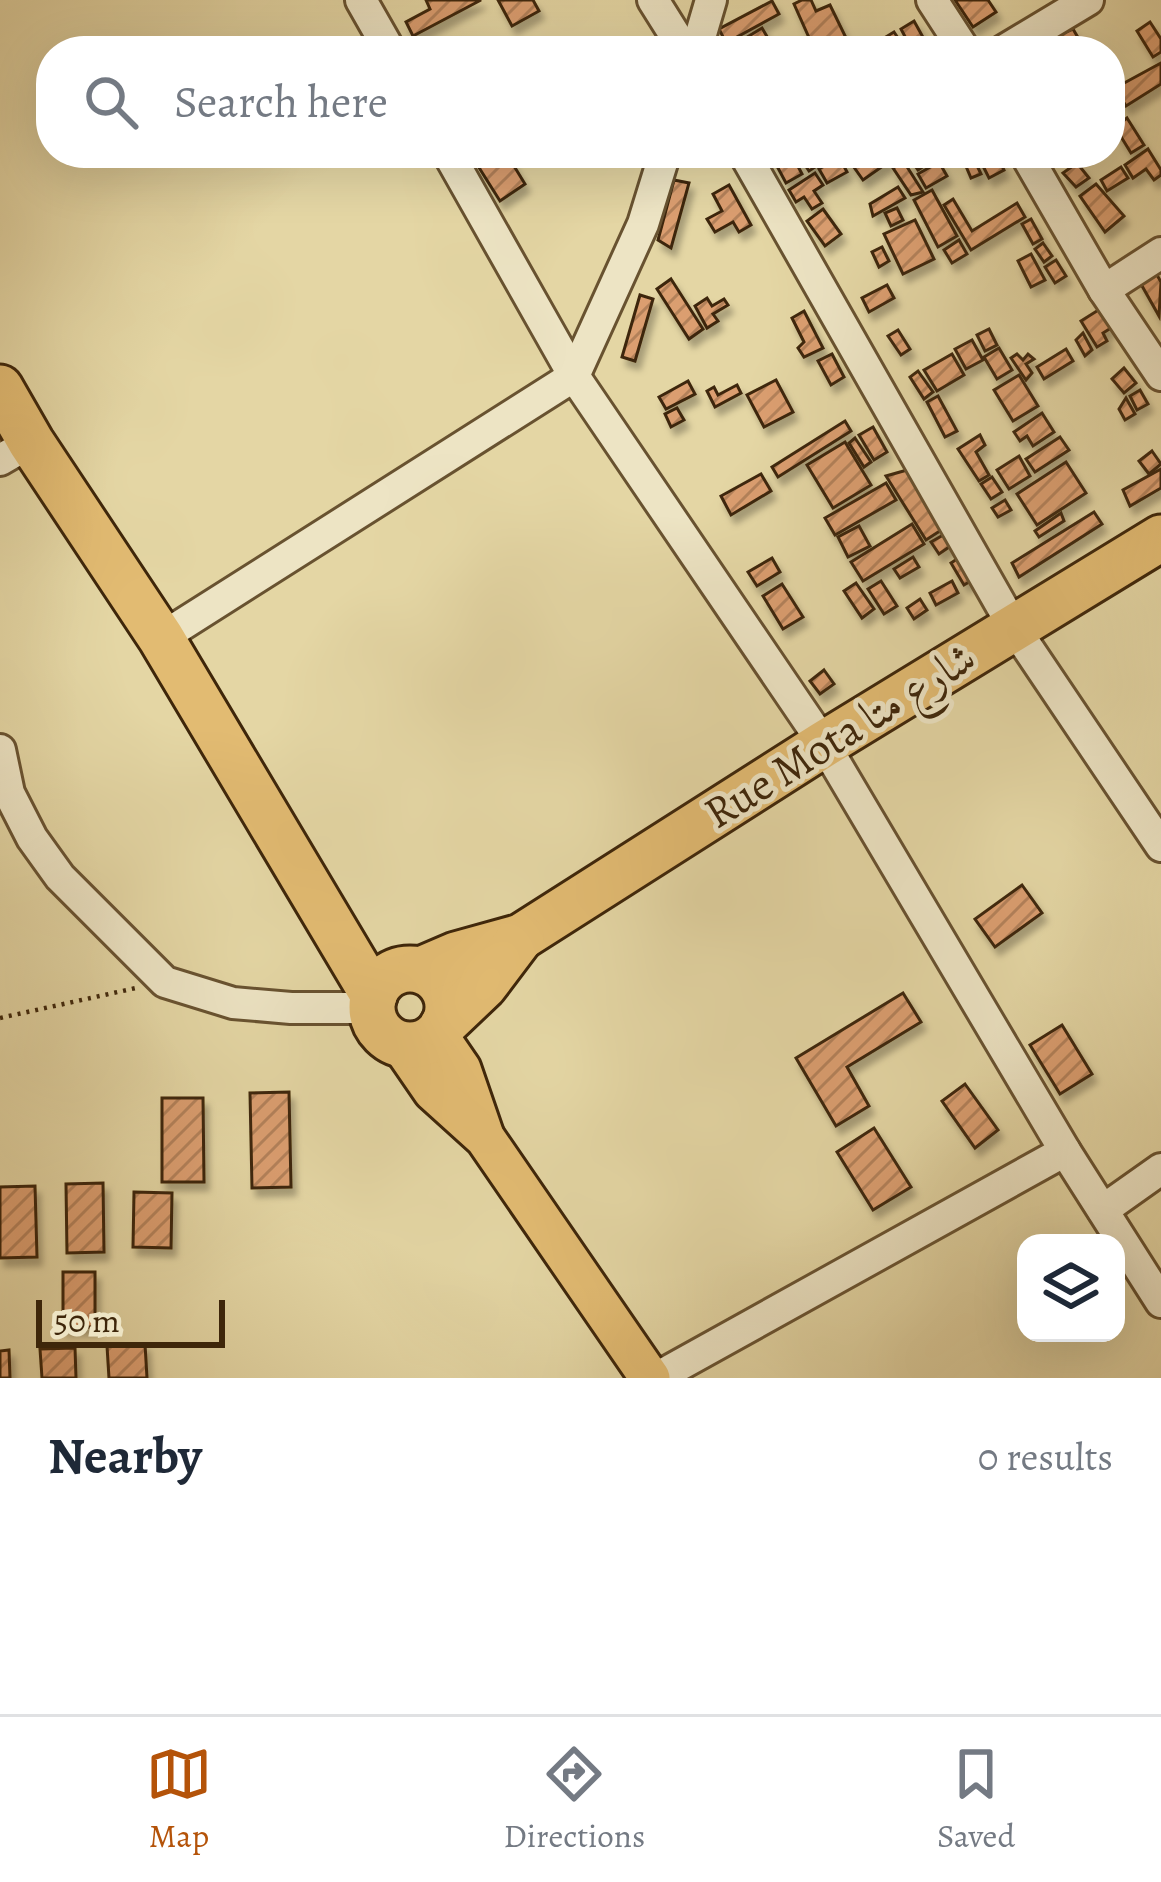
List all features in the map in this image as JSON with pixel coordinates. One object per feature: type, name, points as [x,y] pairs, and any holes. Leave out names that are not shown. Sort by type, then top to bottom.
[{"type":"highway","points":[[0,388],[16,451],[161,638],[313,892],[358,927],[391,986]]},
{"type":"highway","name":"Rue Mota شارع متا","points":[[521,937],[1013,626],[1161,538]]},
{"type":"highway","points":[[521,937],[484,986],[427,1034],[386,1036],[376,1024],[391,986],[456,955],[521,937]]},
{"type":"highway","points":[[391,986],[440,982],[448,1004],[427,1034]]},
{"type":"main road","points":[[427,1034],[434,1091],[484,1138],[653,1378]]},
{"type":"street","points":[[361,0],[381,36]]},
{"type":"street","points":[[653,0],[676,36]]},
{"type":"street","points":[[700,36],[711,0]]},
{"type":"street","points":[[932,0],[955,36]]},
{"type":"street","points":[[1028,36],[1088,0]]},
{"type":"street","points":[[456,168],[574,376],[824,745],[1065,1151],[1161,1302]]},
{"type":"street","points":[[161,638],[574,376],[643,224],[660,168]]},
{"type":"street","points":[[753,168],[1013,626],[1161,846]]},
{"type":"street","points":[[1034,168],[1104,290],[1161,375]]},
{"type":"street","points":[[1104,290],[1161,253]]},
{"type":"street","points":[[0,750],[9,793],[32,838],[60,877],[165,982],[233,1003],[291,1008],[391,986]]},
{"type":"street","points":[[653,1378],[1065,1151]]},
{"type":"street","points":[[1102,1210],[1161,1169]]},
{"type":"path","points":[[0,1018],[165,982]]},
{"type":"building","points":[[426,0],[481,0],[413,36],[406,22],[430,9]]},
{"type":"building","points":[[498,0],[533,0],[539,11],[512,26]]},
{"type":"building","points":[[811,0],[816,11],[830,5],[845,36],[808,36],[794,4]]},
{"type":"building","points":[[955,0],[988,0],[996,12],[973,27]]},
{"type":"building","points":[[772,1],[779,14],[739,36],[722,36],[719,29]]},
{"type":"building","points":[[914,21],[922,36],[905,36],[901,29]]},
{"type":"building","points":[[1150,22],[1161,39],[1161,52],[1153,57],[1137,31]]},
{"type":"building","points":[[1161,63],[1161,84],[1126,106],[1125,83]]},
{"type":"building","points":[[1125,120],[1144,145],[1131,153],[1125,143]]},
{"type":"building","points":[[1148,149],[1161,175],[1154,180],[1146,169],[1133,178],[1125,165]]},
{"type":"building","points":[[479,168],[515,168],[525,184],[500,201]]},
{"type":"building","points":[[778,168],[799,168],[802,174],[786,183]]},
{"type":"building","points":[[845,168],[847,172],[827,183],[819,169]]},
{"type":"building","points":[[854,168],[880,168],[863,180]]},
{"type":"building","points":[[893,168],[908,168],[923,192],[911,195]]},
{"type":"building","points":[[942,168],[947,176],[926,188],[918,174]]},
{"type":"building","points":[[967,168],[978,168],[981,174],[971,178]]},
{"type":"building","points":[[984,168],[1003,168],[1004,170],[989,178]]},
{"type":"building","points":[[1081,168],[1089,178],[1076,187],[1063,173]]},
{"type":"building","points":[[1119,168],[1128,178],[1107,191],[1101,180]]},
{"type":"building","points":[[815,173],[823,185],[814,191],[822,203],[812,209],[804,197],[796,202],[789,190]]},
{"type":"building","points":[[674,180],[689,183],[671,248],[658,240]]},
{"type":"building","points":[[1096,184],[1124,216],[1105,232],[1080,196]]},
{"type":"building","points":[[729,185],[751,225],[739,232],[733,222],[715,232],[707,219],[722,211],[713,194]]},
{"type":"building","points":[[898,187],[905,198],[873,216],[870,204]]},
{"type":"building","points":[[932,190],[957,236],[938,247],[914,200]]},
{"type":"building","points":[[953,199],[972,231],[1017,203],[1025,217],[971,250],[944,205]]},
{"type":"building","points":[[897,208],[903,220],[891,226],[885,213]]},
{"type":"building","points":[[823,209],[841,234],[825,246],[807,221]]},
{"type":"building","points":[[1031,219],[1042,239],[1033,244],[1022,224]]},
{"type":"building","points":[[915,220],[934,259],[903,274],[884,234]]},
{"type":"building","points":[[959,240],[967,254],[952,263],[944,250]]},
{"type":"building","points":[[1043,243],[1052,256],[1044,262],[1035,249]]},
{"type":"building","points":[[882,247],[889,261],[879,267],[872,252]]},
{"type":"building","points":[[1031,254],[1045,280],[1031,287],[1018,261]]},
{"type":"building","points":[[1056,260],[1066,276],[1055,283],[1045,267]]},
{"type":"building","points":[[1153,268],[1161,282],[1159,316],[1137,277]]},
{"type":"building","points":[[671,279],[703,329],[689,339],[657,289]]},
{"type":"building","points":[[887,285],[894,298],[869,312],[862,298]]},
{"type":"building","points":[[640,295],[653,299],[635,361],[622,357]]},
{"type":"building","points":[[707,298],[712,306],[724,299],[728,305],[713,314],[718,321],[707,328],[695,306]]},
{"type":"building","points":[[1100,309],[1111,328],[1103,333],[1107,341],[1097,347],[1081,321]]},
{"type":"building","points":[[804,311],[823,348],[804,357],[798,348],[804,342],[792,318]]},
{"type":"building","points":[[989,329],[997,345],[985,351],[977,335]]},
{"type":"building","points":[[898,330],[910,349],[901,355],[888,336]]},
{"type":"building","points":[[1083,333],[1092,350],[1085,356],[1076,340]]},
{"type":"building","points":[[972,340],[983,360],[966,369],[955,349]]},
{"type":"building","points":[[999,348],[1012,370],[997,379],[984,357]]},
{"type":"building","points":[[1066,349],[1073,361],[1044,379],[1037,367]]},
{"type":"building","points":[[832,354],[844,377],[831,385],[818,361]]},
{"type":"building","points":[[952,354],[964,375],[937,391],[924,370]]},
{"type":"building","points":[[1017,354],[1023,360],[1028,354],[1034,359],[1026,364],[1032,373],[1026,380],[1011,358]]},
{"type":"building","points":[[1124,368],[1136,383],[1124,393],[1112,379]]},
{"type":"building","points":[[918,371],[933,392],[924,399],[910,377]]},
{"type":"building","points":[[1019,375],[1038,406],[1013,421],[994,390]]},
{"type":"building","points":[[776,380],[793,412],[764,427],[747,395]]},
{"type":"building","points":[[688,381],[695,394],[666,409],[659,397]]},
{"type":"building","points":[[737,385],[741,393],[715,407],[707,391],[714,387],[718,395]]},
{"type":"building","points":[[1140,390],[1148,404],[1137,410],[1130,396]]},
{"type":"building","points":[[938,396],[957,431],[945,437],[927,402]]},
{"type":"building","points":[[1126,398],[1135,414],[1125,420],[1119,409]]},
{"type":"building","points":[[677,408],[684,420],[671,427],[665,414]]},
{"type":"building","points":[[1042,413],[1054,432],[1033,446],[1027,436],[1020,441],[1014,432]]},
{"type":"building","points":[[845,421],[851,431],[778,477],[772,467]]},
{"type":"building","points":[[873,427],[887,452],[874,460],[859,435]]},
{"type":"building","points":[[980,435],[985,445],[976,452],[989,475],[979,481],[958,449]]},
{"type":"building","points":[[1060,437],[1069,450],[1035,472],[1026,459]]},
{"type":"building","points":[[855,438],[871,462],[864,467],[849,443]]},
{"type":"building","points":[[845,442],[871,485],[833,508],[807,465]]},
{"type":"building","points":[[1152,451],[1161,464],[1149,474],[1139,461]]},
{"type":"building","points":[[1019,456],[1030,476],[1009,489],[997,470]]},
{"type":"building","points":[[1066,462],[1086,493],[1037,525],[1017,494]]},
{"type":"building","points":[[914,468],[949,525],[926,540],[886,476]]},
{"type":"building","points":[[1161,469],[1161,488],[1130,506],[1123,490]]},
{"type":"building","points":[[761,474],[771,491],[731,515],[721,496]]},
{"type":"building","points":[[992,477],[1002,492],[991,499],[981,484]]},
{"type":"building","points":[[886,483],[896,500],[835,535],[825,518]]},
{"type":"building","points":[[1005,500],[1011,510],[998,517],[992,508]]},
{"type":"building","points":[[1094,512],[1102,524],[1019,577],[1012,563]]},
{"type":"building","points":[[1061,513],[1064,521],[1039,537],[1035,531]]},
{"type":"building","points":[[912,524],[924,544],[863,581],[851,562]]},
{"type":"building","points":[[859,526],[870,546],[848,557],[838,537]]},
{"type":"building","points":[[945,534],[952,545],[939,554],[931,542]]},
{"type":"building","points":[[913,557],[919,567],[900,578],[894,569]]},
{"type":"building","points":[[960,557],[974,579],[964,585],[951,563]]},
{"type":"building","points":[[772,558],[780,572],[757,586],[748,572]]},
{"type":"building","points":[[881,581],[897,606],[884,614],[868,589]]},
{"type":"building","points":[[952,581],[958,593],[936,605],[930,593]]},
{"type":"building","points":[[856,583],[874,609],[862,618],[844,591]]},
{"type":"building","points":[[782,584],[803,617],[783,629],[763,596]]},
{"type":"building","points":[[920,599],[927,610],[914,619],[907,608]]},
{"type":"building","points":[[824,670],[834,684],[820,694],[810,681]]},
{"type":"building","points":[[1022,885],[1042,913],[995,947],[975,919]]},
{"type":"building","points":[[903,993],[921,1022],[847,1067],[869,1106],[836,1126],[796,1058]]},
{"type":"building","points":[[1062,1025],[1092,1074],[1060,1094],[1030,1045]]},
{"type":"building","points":[[965,1084],[998,1130],[975,1148],[942,1101]]},
{"type":"building","points":[[289,1092],[291,1187],[252,1188],[250,1093]]},
{"type":"building","points":[[162,1098],[203,1098],[204,1182],[162,1182]]},
{"type":"building","points":[[874,1128],[911,1187],[873,1210],[837,1152]]},
{"type":"building","points":[[103,1183],[104,1252],[67,1253],[66,1184]]},
{"type":"building","points":[[35,1186],[37,1257],[0,1258],[0,1187]]},
{"type":"building","points":[[134,1192],[172,1193],[171,1248],[133,1247]]},
{"type":"building","points":[[63,1272],[95,1272],[95,1327],[63,1327]]},
{"type":"building","points":[[145,1344],[147,1378],[109,1378],[107,1346]]},
{"type":"building","points":[[75,1348],[76,1378],[42,1378],[40,1349]]},
{"type":"building","points":[[9,1350],[10,1378],[0,1378],[0,1351]]}]
